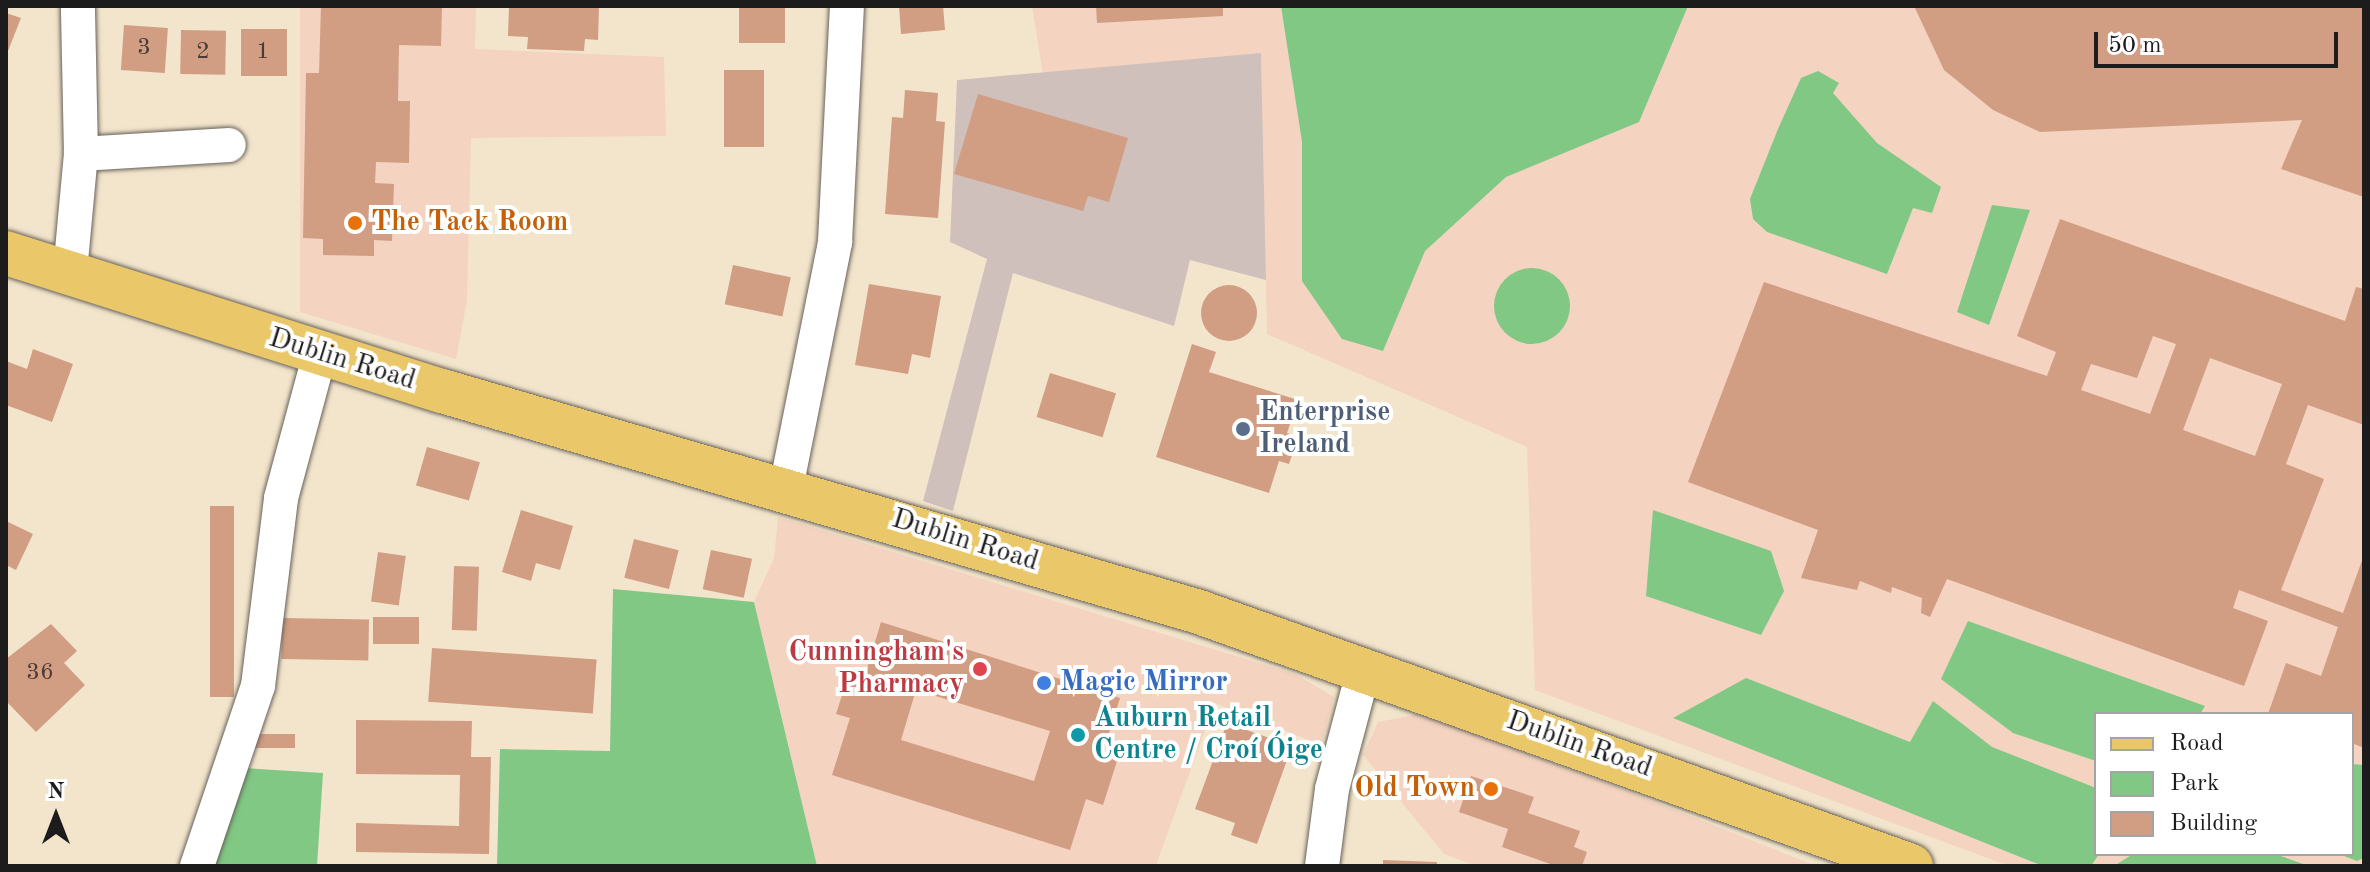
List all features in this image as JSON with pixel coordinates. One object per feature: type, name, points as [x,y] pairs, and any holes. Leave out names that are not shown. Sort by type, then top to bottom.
[{"type":"main road","name":"Dublin Road","points":[[6,253],[320,353],[786,488],[1364,669],[1911,866]]},
{"type":"street","points":[[70,272],[81,154],[78,6]]},
{"type":"street","points":[[786,488],[835,242],[847,6]]},
{"type":"street","points":[[81,154],[229,145]]},
{"type":"street","points":[[197,866],[258,686],[281,498],[320,353]]},
{"type":"street","points":[[1322,866],[1332,789],[1364,669]]},
{"type":"shaded area","points":[[300,6],[476,6],[475,49],[664,57],[666,136],[471,138],[467,300],[456,359],[300,312]]},
{"type":"shaded area","points":[[1032,6],[2364,6],[2364,866],[2009,866],[1535,690],[1527,447],[1267,334],[1261,53],[1043,75]]},
{"type":"shaded area","points":[[1261,53],[1266,280],[1190,260],[1174,326],[1013,273],[953,511],[923,501],[987,259],[950,242],[957,80]]},
{"type":"shaded area","points":[[778,517],[1295,674],[1334,697],[1321,745],[1215,703],[1156,865],[817,866],[754,602],[774,558]]},
{"type":"shaded area","points":[[1419,714],[1596,779],[1817,866],[1477,866],[1444,854],[1363,755],[1378,722]]},
{"type":"green space","points":[[1281,6],[1688,6],[1639,122],[1506,177],[1425,251],[1383,351],[1342,339],[1302,281],[1302,142]]},
{"type":"green space","points":[[1818,71],[1839,83],[1833,93],[1877,143],[1941,187],[1932,213],[1913,208],[1887,274],[1767,232],[1753,219],[1750,199],[1778,129],[1801,78]]},
{"type":"green space","points":[[1992,205],[2030,210],[1989,325],[1957,312]]},
{"type":"green space","points":[[1525,268],[1539,268],[1553,274],[1564,285],[1570,306],[1567,321],[1559,333],[1539,344],[1525,344],[1511,338],[1500,327],[1494,313],[1494,299],[1500,285],[1511,274]]},
{"type":"green space","points":[[1653,510],[1771,551],[1784,591],[1761,635],[1646,596]]},
{"type":"green space","points":[[613,589],[754,602],[817,866],[497,866],[500,749],[610,751]]},
{"type":"green space","points":[[1968,621],[2205,706],[2201,712],[2094,712],[2094,760],[2013,733],[1941,679]]},
{"type":"green space","points":[[1746,678],[1910,742],[1933,701],[1992,747],[2094,787],[2094,856],[2098,856],[2091,866],[2043,866],[1673,718]]},
{"type":"green space","points":[[2354,764],[2364,765],[2364,858],[2357,861],[2344,856],[2354,856]]},
{"type":"green space","points":[[244,768],[323,773],[317,866],[211,866]]},
{"type":"green space","points":[[2130,856],[2281,856],[2309,866],[2114,866]]},
{"type":"building","points":[[321,6],[442,7],[441,46],[399,45],[398,101],[410,101],[409,163],[376,162],[375,183],[394,184],[392,241],[374,240],[374,256],[323,255],[323,239],[303,238],[306,73],[319,73]]},
{"type":"building","points":[[509,6],[599,6],[598,40],[585,39],[584,51],[527,49],[528,37],[508,36]]},
{"type":"building","points":[[739,6],[785,6],[785,43],[739,43]]},
{"type":"building","points":[[899,6],[943,6],[945,30],[901,34]]},
{"type":"building","points":[[1096,6],[1223,6],[1223,16],[1097,23]]},
{"type":"building","points":[[1914,6],[2364,6],[2364,197],[2281,169],[2302,120],[2040,132],[1993,110],[1944,70]]},
{"type":"building","points":[[6,13],[21,18],[6,56]]},
{"type":"building","points":[[124,25],[168,28],[165,73],[121,70]]},
{"type":"building","points":[[241,29],[287,29],[287,76],[241,76]]},
{"type":"building","points":[[181,30],[226,31],[225,75],[180,74]]},
{"type":"building","points":[[724,70],[764,70],[764,147],[724,147]]},
{"type":"building","points":[[905,90],[938,93],[936,121],[945,122],[938,218],[885,214],[892,117],[903,118]]},
{"type":"building","points":[[978,94],[1128,138],[1109,202],[1088,196],[1083,211],[954,174]]},
{"type":"building","points":[[2060,219],[2345,321],[2356,287],[2364,289],[2364,425],[2308,405],[2286,464],[2324,479],[2281,590],[2343,613],[2364,555],[2364,748],[2354,744],[2354,712],[2269,712],[2286,663],[2321,676],[2338,627],[2239,590],[2233,608],[2268,621],[2244,686],[1947,579],[1930,617],[1921,613],[1922,598],[1892,587],[1891,593],[1860,581],[1857,590],[1801,578],[1818,530],[1688,482],[1764,282],[2047,376],[2056,352],[2017,336]],"holes":[[[2153,336],[2176,344],[2150,414],[2081,390],[2091,364],[2137,378]],[[2210,358],[2282,384],[2255,456],[2183,430]]]},
{"type":"building","points":[[733,265],[791,277],[782,316],[725,304]]},
{"type":"building","points":[[869,284],[941,296],[930,358],[912,354],[908,374],[855,365]]},
{"type":"building","points":[[1229,285],[1249,293],[1257,313],[1249,333],[1229,341],[1209,333],[1201,313],[1209,293]]},
{"type":"building","points":[[1192,344],[1216,352],[1209,372],[1298,400],[1287,433],[1298,437],[1289,464],[1279,461],[1269,493],[1156,457]]},
{"type":"building","points":[[33,349],[73,364],[52,422],[6,405],[6,361],[27,369]]},
{"type":"building","points":[[1050,373],[1116,393],[1103,437],[1037,417]]},
{"type":"building","points":[[427,447],[480,462],[469,501],[416,485]]},
{"type":"building","points":[[210,506],[234,506],[234,697],[210,697]]},
{"type":"building","points":[[521,510],[573,526],[560,570],[536,563],[531,581],[502,572]]},
{"type":"building","points":[[6,521],[33,534],[16,570],[6,565]]},
{"type":"building","points":[[634,539],[679,550],[669,589],[624,578]]},
{"type":"building","points":[[711,550],[752,559],[744,598],[703,589]]},
{"type":"building","points":[[378,552],[406,556],[399,605],[371,602]]},
{"type":"building","points":[[454,566],[479,567],[477,631],[452,630]]},
{"type":"building","points":[[373,617],[419,617],[419,644],[373,644]]},
{"type":"building","points":[[282,618],[369,620],[368,661],[281,659]]},
{"type":"building","name":"Auburn Retail Centre / Croí Óige","points":[[881,622],[1120,698],[1102,755],[1117,761],[1103,805],[1086,799],[1070,850],[832,775],[850,718],[836,714],[851,667],[866,672]],"holes":[[[916,690],[1050,731],[1034,781],[901,740]]]},
{"type":"building","points":[[51,624],[77,651],[64,663],[85,685],[36,732],[6,701],[6,659]]},
{"type":"building","points":[[432,648],[597,660],[593,713],[428,702]]},
{"type":"building","points":[[356,720],[472,721],[471,757],[491,757],[489,854],[356,852],[356,823],[459,826],[460,775],[356,774]]},
{"type":"building","points":[[1227,723],[1292,746],[1257,844],[1231,835],[1235,823],[1195,809]]},
{"type":"building","points":[[253,734],[295,734],[295,748],[253,748]]},
{"type":"building","points":[[1471,776],[1534,797],[1528,813],[1580,831],[1574,847],[1587,852],[1582,866],[1556,866],[1502,847],[1508,829],[1459,812]]},
{"type":"building","points":[[1383,860],[1437,862],[1437,866],[1383,866]]},
{"type":"place","name":"The Tack Room","points":[[355,223]]},
{"type":"place","name":"Enterprise Ireland","points":[[1243,429]]},
{"type":"place","name":"Cunningham's Pharmacy","points":[[980,669]]},
{"type":"place","name":"Magic Mirror","points":[[1044,683]]},
{"type":"place","name":"Auburn Retail Centre / Croí Óige","points":[[1078,735]]},
{"type":"place","name":"Old Town","points":[[1491,789]]}]
